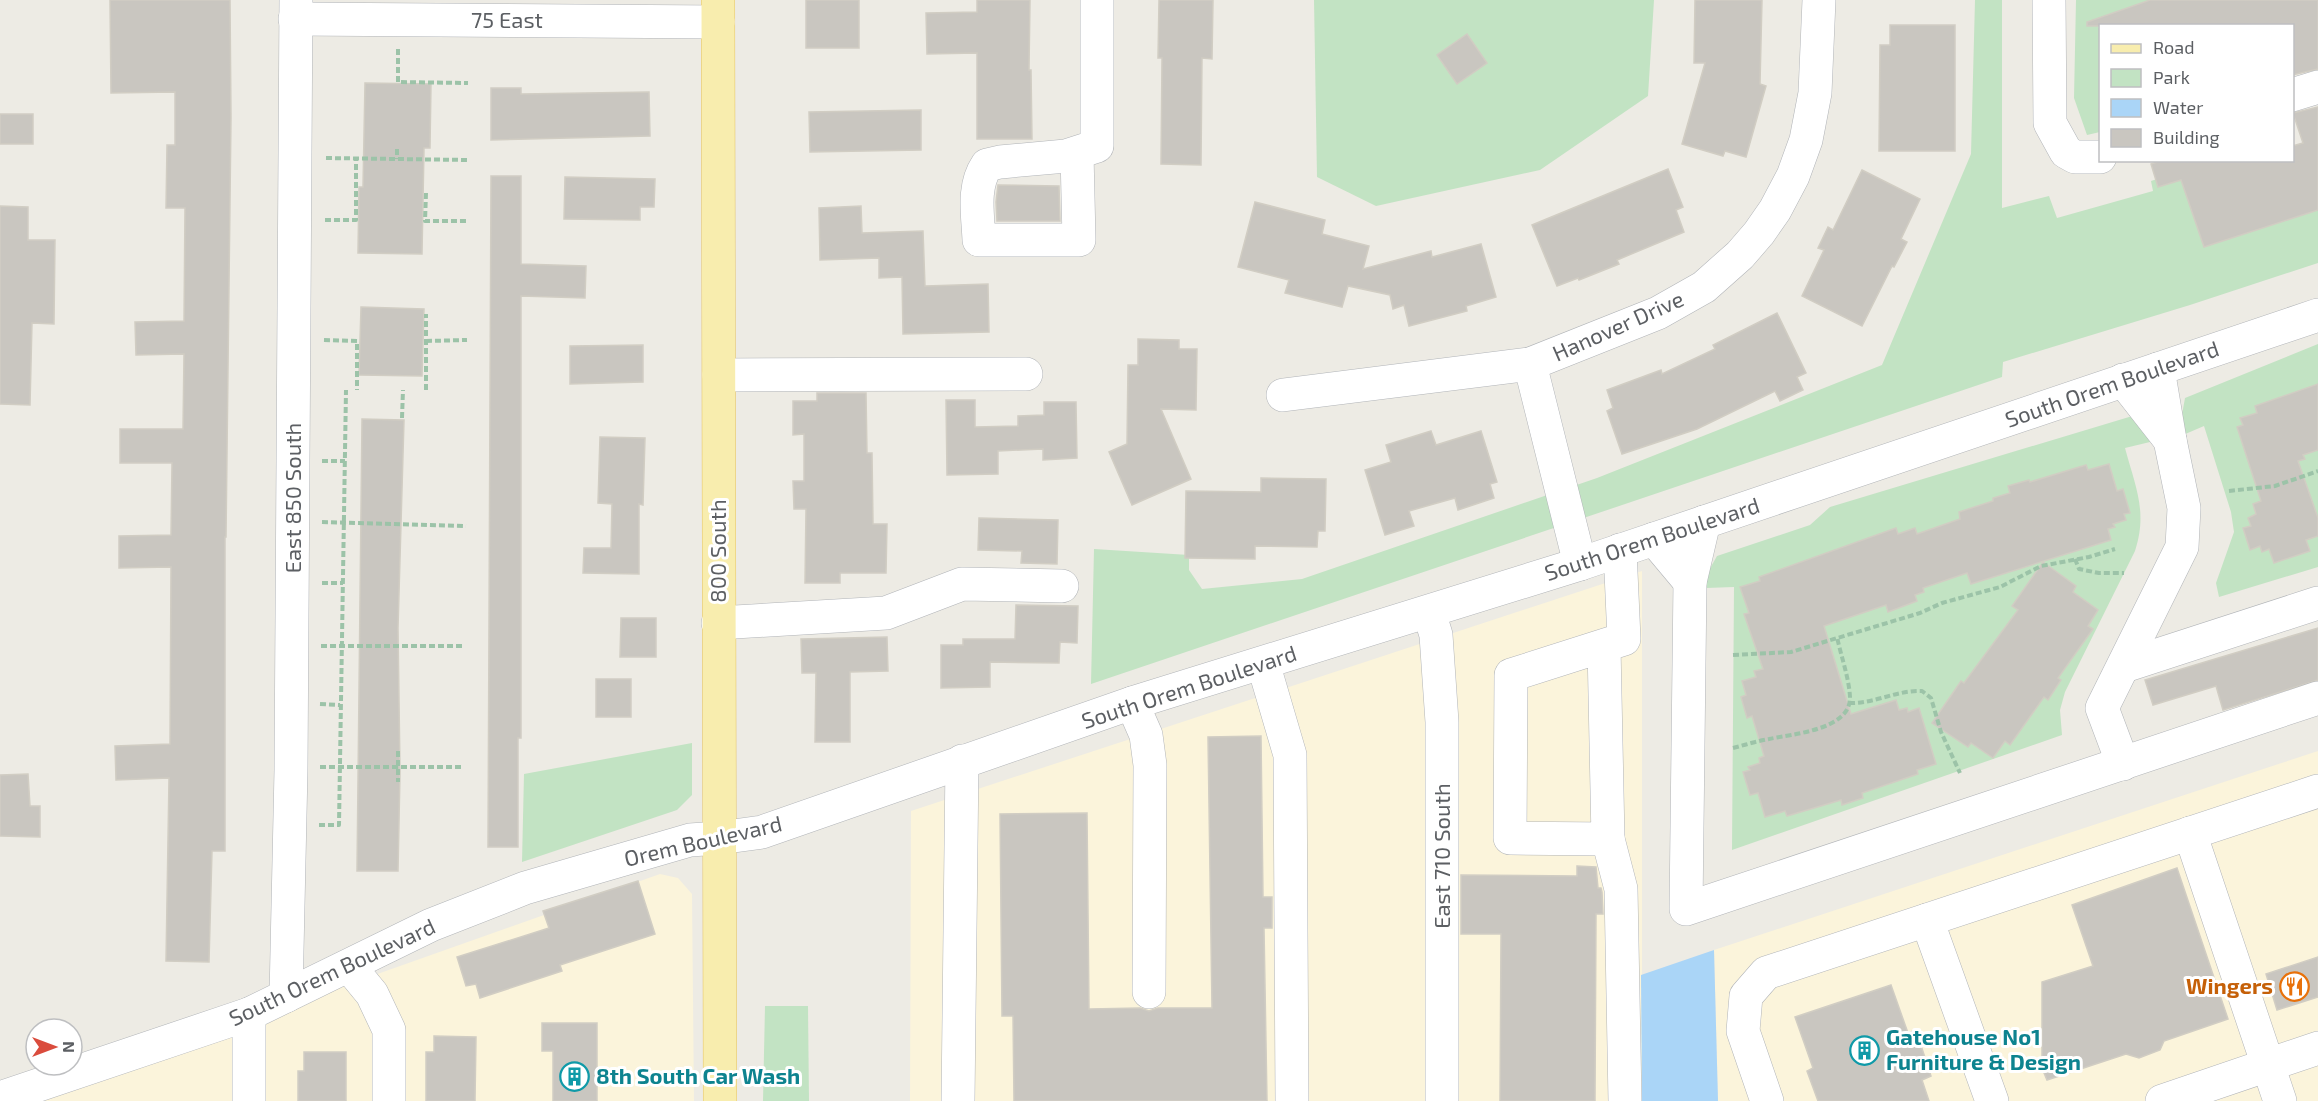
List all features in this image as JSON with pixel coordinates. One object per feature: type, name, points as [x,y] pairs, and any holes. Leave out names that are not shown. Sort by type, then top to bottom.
[{"type":"main road","name":"800 South","points":[[718,11],[720,1101]]},
{"type":"street","points":[[1072,155],[1079,240],[979,240],[977,196],[980,175],[987,165],[1072,155],[1097,146],[1097,0]]},
{"type":"street","name":"Hanover Drive","points":[[1283,395],[1530,364],[1658,313],[1704,287],[1740,255],[1759,233],[1775,210],[1793,176],[1806,140],[1815,93],[1819,0]]},
{"type":"street","points":[[2049,0],[2050,123],[2066,152],[2074,157],[2099,157]]},
{"type":"street","name":"75 East","points":[[296,9],[718,11]]},
{"type":"street","name":"East 850 South","points":[[286,996],[291,770],[296,9]]},
{"type":"street","points":[[2294,94],[2318,87]]},
{"type":"street","name":"South Orem Boulevard","points":[[972,758],[1132,703],[1580,564],[2318,315]]},
{"type":"street","points":[[1530,364],[1580,564]]},
{"type":"street","points":[[2122,764],[2102,708],[2182,547],[2184,508],[2158,369]]},
{"type":"street","points":[[719,375],[1026,374]]},
{"type":"street","points":[[2124,380],[2170,440]]},
{"type":"street","points":[[1704,522],[1690,582],[1686,909],[2318,698]]},
{"type":"street","points":[[1654,539],[1690,582]]},
{"type":"street","points":[[1608,839],[1510,838],[1511,675],[1624,639],[1620,550]]},
{"type":"street","points":[[718,623],[886,613],[962,584],[1062,586]]},
{"type":"street","points":[[2124,666],[2318,603]]},
{"type":"street","name":"East 710 South","points":[[1430,612],[1436,635],[1442,722],[1442,1101]]},
{"type":"street","points":[[1604,645],[1608,839],[1621,889],[1625,1101]]},
{"type":"street","points":[[1263,663],[1290,755],[1292,1101]]},
{"type":"street","points":[[1132,703],[1146,735],[1150,765],[1149,992]]},
{"type":"street","points":[[958,1101],[972,758]]},
{"type":"street","name":"Orem Boulevard","points":[[525,888],[690,840],[762,832],[972,758]]},
{"type":"street","points":[[1767,1101],[1743,1031],[1746,996],[1766,973],[2318,791]]},
{"type":"street","points":[[2190,833],[2280,1101]]},
{"type":"street","name":"South Orem Boulevard","points":[[0,1099],[249,1014],[431,925],[525,888]]},
{"type":"street","points":[[1927,920],[1992,1101]]},
{"type":"street","points":[[349,966],[372,994],[389,1030],[389,1101]]},
{"type":"street","points":[[249,1014],[249,1101]]},
{"type":"street","points":[[2162,1101],[2318,1048]]},
{"type":"path","points":[[398,45],[398,82],[468,83]]},
{"type":"path","points":[[397,149],[397,159]]},
{"type":"path","points":[[322,158],[468,160]]},
{"type":"path","points":[[322,220],[356,220],[356,158]]},
{"type":"path","points":[[426,192],[425,221],[467,221]]},
{"type":"path","points":[[426,314],[426,390]]},
{"type":"path","points":[[320,340],[357,341],[357,390]]},
{"type":"path","points":[[426,341],[467,340]]},
{"type":"path","points":[[315,825],[339,825],[346,390]]},
{"type":"path","points":[[402,418],[403,390]]},
{"type":"path","points":[[319,461],[345,461]]},
{"type":"path","points":[[2229,491],[2274,486],[2318,471]]},
{"type":"path","points":[[318,522],[466,526]]},
{"type":"path","points":[[1733,656],[1791,652],[2000,587],[2042,566],[2090,557],[2115,549]]},
{"type":"path","points":[[2074,560],[2079,569],[2099,573],[2124,573]]},
{"type":"path","points":[[318,583],[343,583]]},
{"type":"path","points":[[1733,748],[1766,739],[1810,733],[1834,721],[1848,709],[1850,698],[1837,637]]},
{"type":"path","points":[[317,645],[465,645]]},
{"type":"path","points":[[1848,703],[1860,704],[1894,693],[1922,691],[1931,698],[1941,732],[1960,773]]},
{"type":"path","points":[[316,704],[340,705]]},
{"type":"path","points":[[398,751],[398,782]]},
{"type":"path","points":[[316,767],[464,767]]},
{"type":"shaded area","points":[[1642,571],[1642,1101],[910,1101],[911,811]]},
{"type":"shaded area","points":[[2318,751],[2318,1101],[1718,1101],[1714,950]]},
{"type":"shaded area","points":[[660,874],[678,878],[692,894],[694,1101],[19,1101]]},
{"type":"green space","points":[[1314,0],[1654,0],[1648,96],[1540,170],[1376,206],[1317,177]]},
{"type":"green space","points":[[1975,0],[2002,0],[2002,208],[2049,196],[2057,218],[2153,191],[2151,181],[2210,162],[2182,182],[2204,247],[2318,210],[2318,263],[2003,362],[2002,377],[1091,684],[1094,549],[1189,555],[1189,570],[1202,589],[1302,579],[1597,478],[1882,365],[1971,154]]},
{"type":"green space","points":[[2076,0],[2150,0],[2096,19],[2099,29],[2099,132],[2087,135],[2074,98]]},
{"type":"green space","points":[[2318,344],[2318,567],[2219,597],[2216,583],[2234,532],[2231,512],[2204,426],[2183,435],[2181,420],[2185,398]]},
{"type":"green space","points":[[2139,414],[2150,442],[2125,448],[2139,499],[2139,537],[2135,551],[2065,692],[2060,710],[2062,735],[1732,850],[1734,587],[1706,588],[1703,581],[1717,556],[1810,525],[1830,507]]},
{"type":"green space","points":[[692,743],[692,795],[677,810],[522,862],[524,774]]},
{"type":"green space","points":[[765,1006],[808,1006],[809,1101],[763,1101]]},
{"type":"water","points":[[1714,950],[1718,1101],[1642,1101],[1641,975]]},
{"type":"building","points":[[110,0],[230,0],[231,117],[225,537],[225,851],[212,851],[209,962],[166,961],[169,778],[116,780],[115,746],[170,744],[171,567],[119,568],[119,536],[171,535],[172,463],[120,463],[120,429],[183,429],[184,354],[136,355],[135,322],[184,321],[185,208],[166,208],[167,145],[175,145],[175,92],[111,93]]},
{"type":"building","points":[[806,0],[859,0],[859,48],[806,48]]},
{"type":"building","points":[[977,0],[1030,0],[1029,70],[1031,70],[1032,139],[977,139],[977,53],[927,54],[926,13],[977,12]]},
{"type":"building","points":[[1159,0],[1213,0],[1212,59],[1202,58],[1201,165],[1161,164],[1162,58],[1158,58]]},
{"type":"building","points":[[1695,0],[1762,0],[1760,84],[1766,86],[1746,157],[1725,151],[1723,156],[1682,144],[1705,63],[1694,63]]},
{"type":"building","points":[[2150,0],[2318,0],[2318,69],[2294,75],[2294,24],[2099,24],[2099,26],[2087,26],[2087,22]]},
{"type":"building","points":[[1890,25],[1955,25],[1955,151],[1879,151],[1880,45],[1890,45]]},
{"type":"building","points":[[1467,34],[1487,63],[1457,84],[1437,55]]},
{"type":"building","points":[[365,83],[431,84],[430,148],[424,148],[422,254],[358,253],[359,187],[363,187]]},
{"type":"building","points":[[491,88],[521,88],[521,94],[649,92],[650,136],[491,140]]},
{"type":"building","points":[[2318,107],[2318,210],[2204,247],[2181,180],[2158,187],[2151,164],[2157,162],[2294,162],[2294,145],[2303,143],[2294,113]]},
{"type":"building","points":[[921,110],[921,150],[810,152],[809,112]]},
{"type":"building","points":[[0,114],[33,114],[33,144],[0,144]]},
{"type":"building","points":[[1668,169],[1683,207],[1676,210],[1684,232],[1617,260],[1619,264],[1557,286],[1532,225]]},
{"type":"building","points":[[1862,170],[1920,199],[1901,239],[1907,242],[1894,267],[1892,266],[1862,326],[1802,296],[1824,250],[1818,248],[1828,227],[1833,230]]},
{"type":"building","points":[[491,176],[521,176],[521,264],[586,266],[585,298],[521,296],[521,738],[518,738],[518,847],[488,847]]},
{"type":"building","points":[[565,177],[655,179],[654,207],[640,207],[640,220],[564,219]]},
{"type":"building","points":[[998,185],[1059,186],[1060,221],[997,221]]},
{"type":"building","points":[[1255,202],[1325,220],[1322,234],[1369,246],[1363,269],[1431,251],[1432,257],[1481,244],[1496,297],[1466,306],[1467,311],[1409,326],[1404,305],[1393,309],[1390,295],[1348,286],[1342,307],[1285,293],[1289,280],[1238,267]]},
{"type":"building","points":[[0,206],[28,207],[28,240],[55,240],[54,324],[32,323],[30,405],[0,404]]},
{"type":"building","points":[[861,206],[862,233],[923,231],[925,286],[988,284],[989,332],[903,334],[902,277],[879,278],[879,258],[820,260],[819,208]]},
{"type":"building","points":[[361,307],[424,309],[422,376],[359,375]]},
{"type":"building","points":[[1777,313],[1806,373],[1797,377],[1803,390],[1780,401],[1775,391],[1697,429],[1622,454],[1607,411],[1613,408],[1607,390],[1661,370],[1662,374],[1715,349],[1713,345]]},
{"type":"building","points":[[1138,339],[1179,340],[1179,349],[1197,349],[1196,410],[1161,409],[1191,479],[1132,505],[1109,452],[1127,444],[1128,365],[1138,365]]},
{"type":"building","points":[[643,345],[643,382],[570,384],[570,346]]},
{"type":"building","points":[[2318,384],[2318,450],[2303,455],[2305,459],[2298,461],[2318,518],[2318,536],[2306,540],[2310,551],[2274,563],[2269,549],[2262,552],[2260,546],[2250,550],[2243,528],[2251,526],[2248,518],[2256,514],[2253,504],[2261,501],[2237,427],[2243,425],[2240,418],[2257,413],[2255,406]]},
{"type":"building","points":[[817,393],[866,393],[867,453],[872,453],[873,524],[887,524],[886,573],[840,573],[840,583],[805,583],[806,509],[794,509],[793,481],[804,481],[804,434],[793,435],[793,401],[817,401]]},
{"type":"building","points":[[946,400],[975,400],[975,427],[1018,426],[1018,416],[1044,415],[1044,402],[1076,402],[1077,458],[1043,460],[1043,449],[998,451],[998,474],[947,475]]},
{"type":"building","points":[[362,419],[404,420],[398,628],[400,772],[398,871],[357,871]]},
{"type":"building","points":[[1431,431],[1436,445],[1481,431],[1497,482],[1490,484],[1494,498],[1458,510],[1455,498],[1409,511],[1414,526],[1385,535],[1365,470],[1391,462],[1386,445]]},
{"type":"building","points":[[600,437],[645,438],[643,505],[639,504],[639,574],[583,573],[584,548],[611,548],[612,504],[598,503]]},
{"type":"building","points":[[2109,464],[2117,491],[2123,489],[2130,513],[2124,514],[2126,520],[2113,524],[2115,527],[2108,529],[2111,540],[1971,584],[1967,573],[1923,588],[1924,592],[1915,595],[1917,601],[1888,612],[1886,605],[1824,626],[1851,714],[1896,700],[1899,710],[1907,708],[1908,712],[1919,708],[1936,764],[1917,770],[1918,774],[1862,793],[1863,798],[1842,805],[1841,800],[1787,816],[1785,811],[1765,817],[1758,793],[1750,795],[1743,772],[1750,770],[1748,767],[1760,763],[1759,758],[1764,756],[1752,716],[1747,718],[1741,697],[1746,695],[1742,681],[1756,677],[1754,671],[1763,669],[1744,614],[1749,613],[1740,587],[1760,581],[1759,577],[1896,528],[1898,534],[1915,528],[1917,534],[1960,519],[1959,512],[2010,493],[2008,486],[2029,480],[2030,482],[2086,465],[2088,470]]},
{"type":"building","points":[[1261,478],[1326,479],[1325,531],[1318,531],[1317,547],[1255,546],[1255,559],[1185,558],[1186,491],[1261,492]]},
{"type":"building","points":[[979,518],[1058,520],[1057,564],[1021,563],[1022,551],[978,550]]},
{"type":"building","points":[[2043,562],[2076,586],[2073,592],[2098,610],[2088,626],[2093,629],[2058,678],[2061,680],[2048,700],[2044,697],[2010,745],[2005,741],[1993,758],[1971,743],[1968,747],[1932,723],[1961,681],[1964,683],[2018,610],[2012,606]]},
{"type":"building","points":[[1016,605],[1078,606],[1077,643],[1060,642],[1059,663],[990,662],[990,687],[941,688],[941,645],[963,645],[963,639],[1015,639]]},
{"type":"building","points":[[621,618],[656,618],[656,657],[620,657]]},
{"type":"building","points":[[2318,628],[2318,680],[2223,710],[2216,686],[2153,705],[2145,680]]},
{"type":"building","points":[[887,637],[888,671],[850,672],[850,742],[815,742],[816,673],[802,673],[801,639]]},
{"type":"building","points":[[596,679],[631,679],[631,717],[596,717]]},
{"type":"building","points":[[1261,736],[1263,897],[1272,897],[1272,928],[1264,928],[1267,1101],[1014,1101],[1013,1016],[1002,1016],[1000,814],[1087,813],[1089,1009],[1140,1008],[1149,1011],[1158,1008],[1212,1008],[1208,737]]},
{"type":"building","points":[[28,774],[30,806],[40,806],[40,837],[0,836],[0,775]]},
{"type":"building","points":[[1577,866],[1596,867],[1598,888],[1601,888],[1602,892],[1603,914],[1596,914],[1595,1101],[1500,1101],[1501,934],[1461,934],[1461,875],[1577,876]]},
{"type":"building","points":[[2177,868],[2228,1019],[2164,1041],[2160,1050],[2139,1058],[2126,1054],[2047,1080],[2042,1068],[2042,982],[2093,966],[2072,905]]},
{"type":"building","points":[[638,881],[655,934],[560,965],[562,971],[480,998],[476,984],[466,986],[457,957],[549,928],[543,911]]},
{"type":"building","name":"Wingers","points":[[2318,957],[2318,997],[2277,1010],[2266,974]]},
{"type":"building","name":"Gatehouse No1 Furniture & Design","points":[[1891,985],[1908,1033],[1916,1030],[1931,1076],[1922,1080],[1929,1101],[1818,1101],[1807,1071],[1813,1068],[1795,1017]]},
{"type":"building","name":"8th South Car Wash","points":[[542,1023],[597,1023],[597,1101],[553,1101],[553,1051],[542,1051]]},
{"type":"building","points":[[434,1036],[476,1037],[475,1101],[426,1101],[426,1052],[434,1052]]},
{"type":"building","points":[[304,1052],[346,1052],[346,1101],[298,1101],[298,1071],[304,1071]]},
{"type":"place","name":"Wingers","points":[[2294,986]]},
{"type":"place","name":"Gatehouse No1 Furniture & Design","points":[[1865,1050]]},
{"type":"place","name":"8th South Car Wash","points":[[575,1076]]}]
